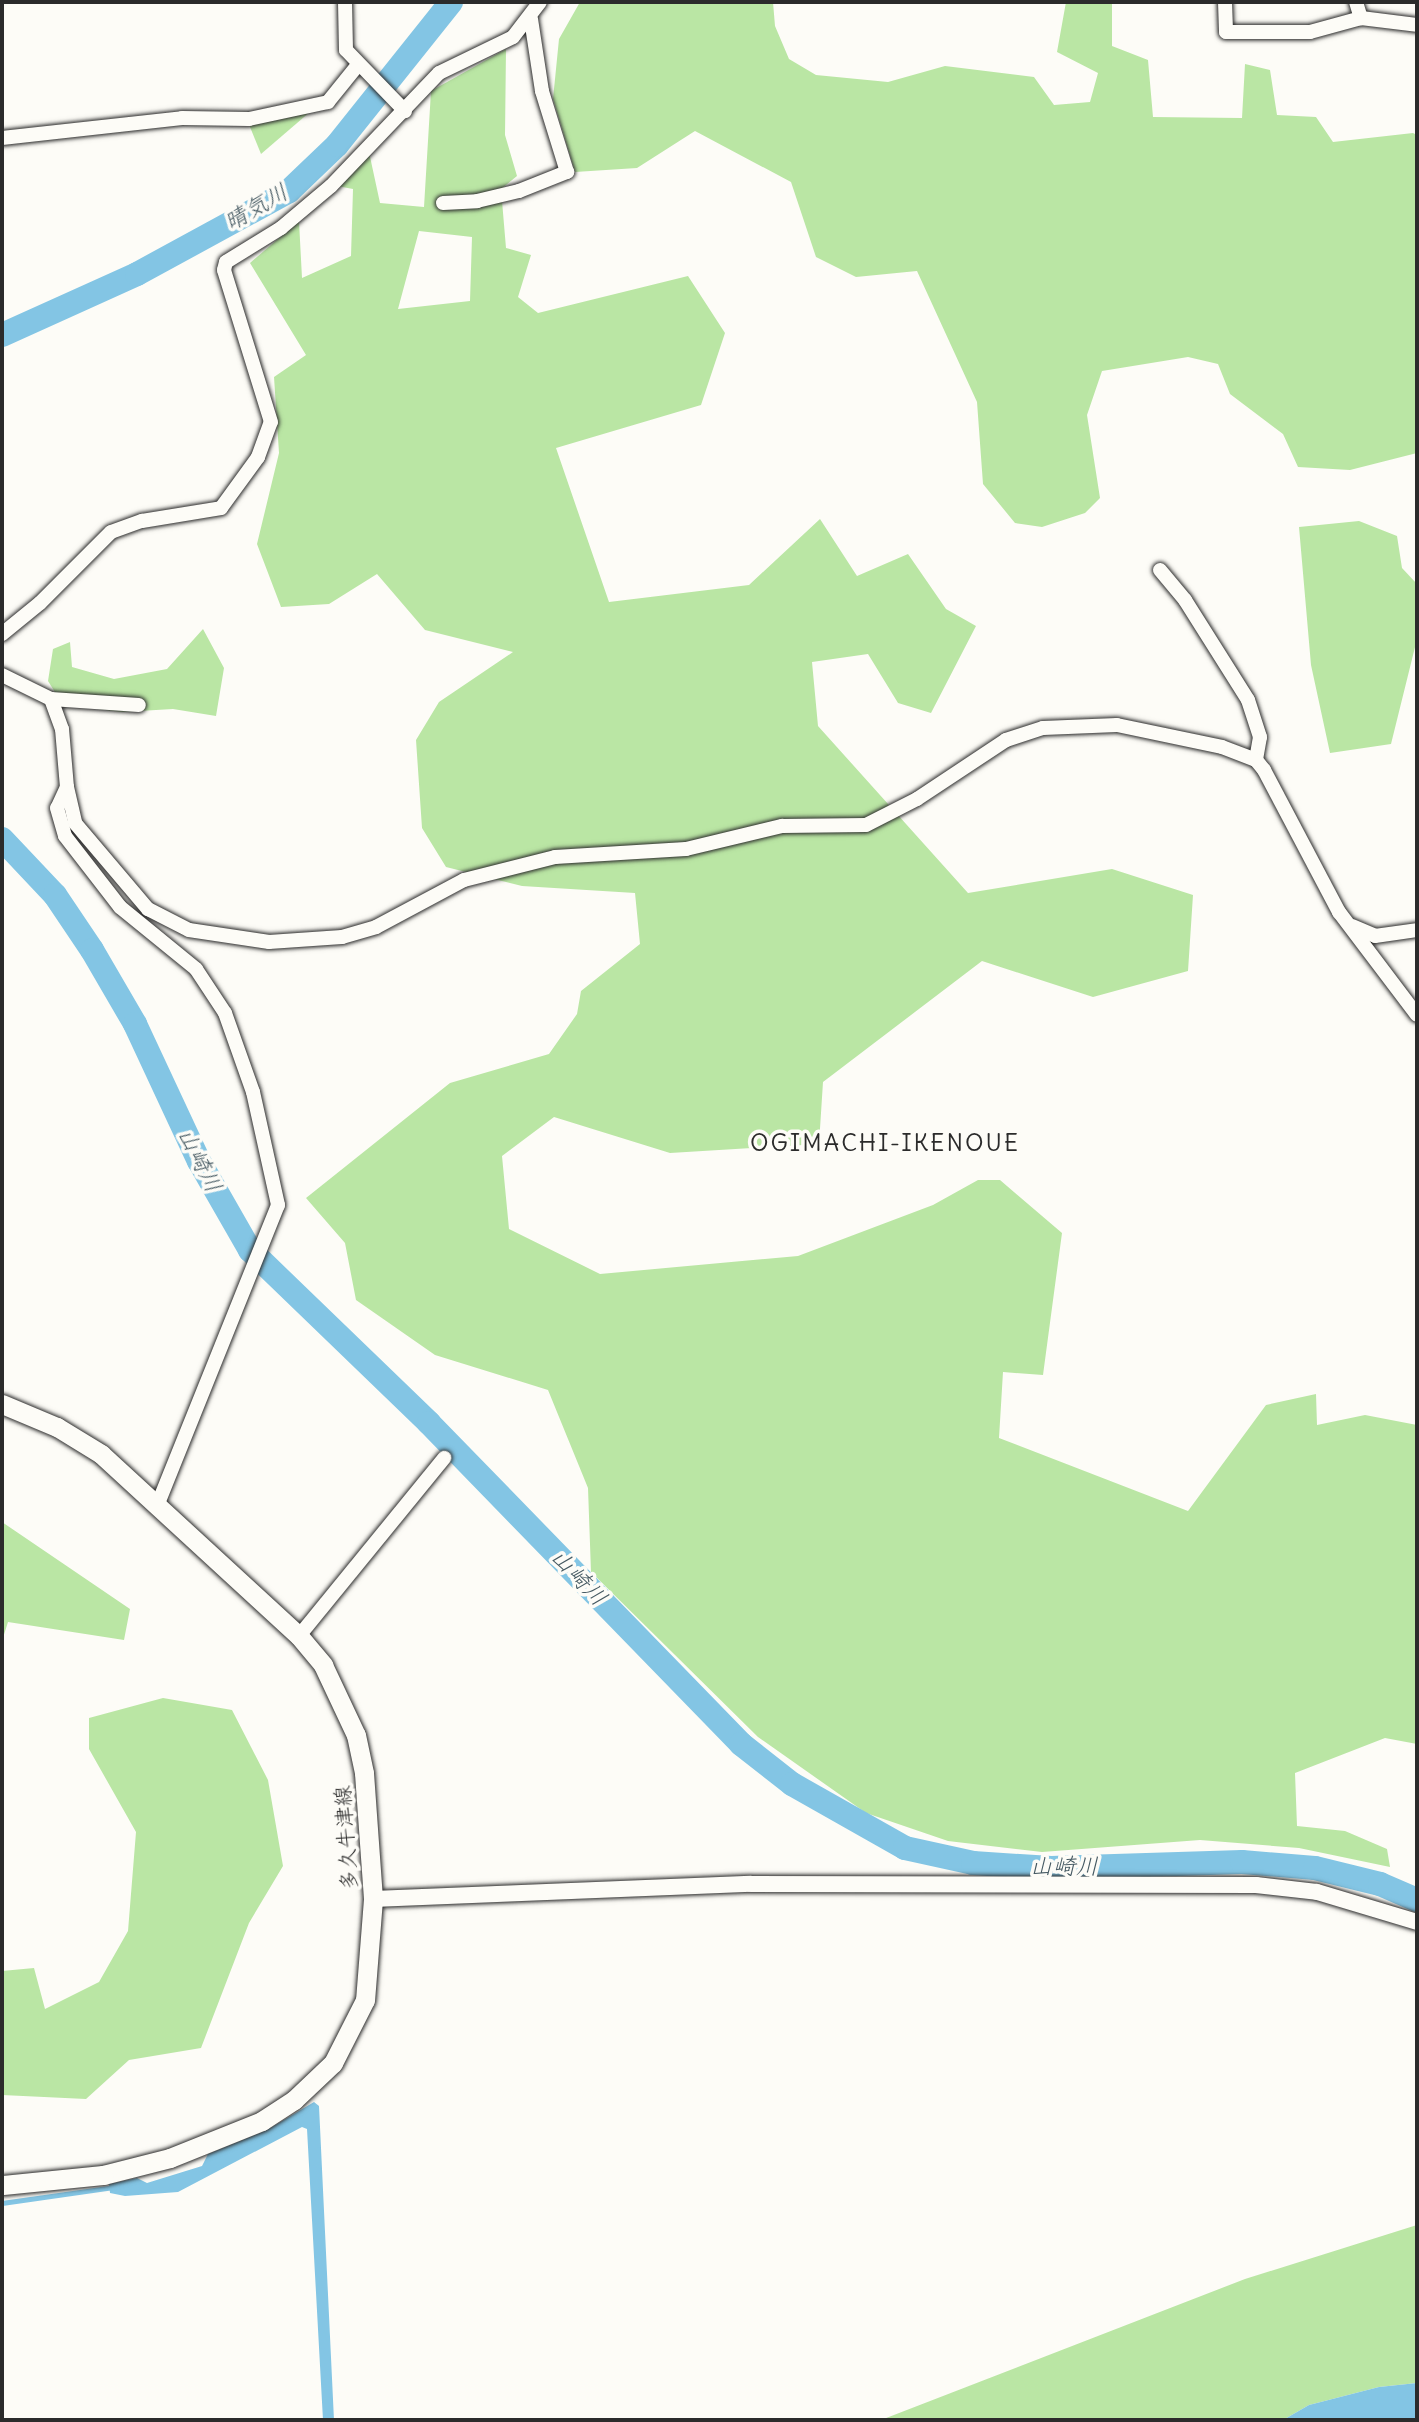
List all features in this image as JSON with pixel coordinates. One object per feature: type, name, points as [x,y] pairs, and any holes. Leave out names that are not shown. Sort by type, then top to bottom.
[{"type":"main road","name":"多久牛津線","points":[[2,1404],[57,1427],[101,1454],[158,1503],[299,1636],[323,1665],[356,1735],[364,1773],[373,1899],[365,2000],[333,2063],[293,2100],[262,2120],[170,2158],[103,2175],[2,2185]]},
{"type":"street","points":[[345,2],[346,50],[357,65],[405,111]]},
{"type":"street","points":[[2,634],[40,603],[111,532],[153,519],[221,508],[258,457],[271,422],[224,270],[226,262],[307,207],[405,111],[439,73],[490,52],[531,19],[540,2]]},
{"type":"street","points":[[1225,2],[1226,32],[1310,32],[1361,18],[1417,25]]},
{"type":"street","points":[[1356,2],[1361,18]]},
{"type":"street","points":[[443,202],[477,201],[519,191],[567,172],[542,91],[531,19]]},
{"type":"street","points":[[2,138],[182,118],[249,119],[328,102],[357,65]]},
{"type":"street","points":[[1160,570],[1185,600],[1248,700],[1260,737],[1256,760],[1322,883],[1398,995],[1417,1015]]},
{"type":"street","points":[[2,676],[25,682],[51,699],[139,705]]},
{"type":"street","points":[[51,699],[62,729],[66,788],[84,838],[148,909],[189,930],[239,940],[292,942],[342,937],[376,927],[464,880],[555,857],[686,849],[782,825],[866,825],[917,799],[1006,740],[1043,728],[1117,726],[1222,747],[1256,760]]},
{"type":"street","points":[[66,788],[57,808],[65,836],[120,907],[202,976],[230,1025],[253,1092],[277,1194],[277,1215],[158,1503]]},
{"type":"street","points":[[1352,926],[1375,936],[1417,930]]},
{"type":"street","points":[[299,1636],[444,1458]]},
{"type":"street","points":[[373,1899],[751,1884],[1256,1885],[1317,1892],[1417,1922]]},
{"type":"green space","points":[[580,2],[773,2],[775,26],[789,59],[816,75],[888,82],[945,66],[1034,77],[1054,105],[1090,102],[1098,73],[1057,52],[1066,2],[1112,2],[1112,46],[1148,60],[1153,117],[1242,118],[1245,64],[1270,70],[1277,115],[1316,117],[1333,142],[1413,133],[1417,135],[1417,453],[1350,470],[1298,467],[1283,434],[1230,394],[1218,364],[1188,357],[1102,371],[1087,415],[1100,498],[1085,513],[1042,527],[1015,523],[983,484],[977,402],[917,271],[856,277],[816,257],[791,182],[695,131],[637,168],[575,172],[553,99],[559,39]]},
{"type":"green space","points":[[506,49],[505,135],[517,176],[501,189],[506,248],[531,255],[518,297],[538,313],[688,276],[725,333],[701,405],[556,448],[609,602],[749,585],[820,519],[857,576],[908,554],[946,609],[976,626],[931,713],[898,703],[868,654],[812,662],[818,726],[968,893],[1112,869],[1193,895],[1188,971],[1093,997],[982,961],[823,1082],[819,1144],[670,1153],[554,1117],[502,1156],[509,1229],[600,1274],[798,1256],[933,1205],[978,1180],[1000,1180],[1062,1233],[1043,1375],[1003,1372],[999,1438],[1188,1511],[1266,1405],[1316,1394],[1317,1425],[1365,1415],[1417,1425],[1417,1744],[1385,1738],[1295,1773],[1297,1826],[1345,1831],[1387,1849],[1390,1867],[1299,1848],[1200,1840],[1042,1852],[948,1841],[866,1813],[758,1737],[591,1572],[588,1488],[548,1390],[435,1355],[356,1300],[345,1243],[306,1198],[450,1083],[549,1054],[577,1014],[581,991],[640,944],[635,893],[522,886],[446,867],[422,828],[416,740],[439,702],[513,652],[425,630],[377,574],[329,604],[281,607],[257,544],[279,453],[274,377],[306,355],[250,263],[299,221],[302,278],[351,256],[353,189],[337,186],[369,152],[380,203],[424,207],[431,91]],"holes":[[[419,231],[472,237],[470,301],[398,309]]]},
{"type":"green space","points":[[325,99],[261,154],[246,117]]},
{"type":"green space","points":[[1359,521],[1397,536],[1402,568],[1417,584],[1417,639],[1391,744],[1330,753],[1311,665],[1299,527]]},
{"type":"green space","points":[[203,629],[224,668],[216,716],[173,709],[122,712],[63,705],[48,681],[53,649],[70,642],[72,667],[114,679],[167,669]]},
{"type":"green space","points":[[2,1522],[130,1609],[124,1640],[8,1622],[2,1641]]},
{"type":"green space","points":[[163,1698],[232,1710],[268,1780],[283,1866],[249,1923],[201,2048],[129,2060],[86,2099],[2,2095],[2,1971],[34,1968],[45,2009],[99,1982],[128,1931],[136,1832],[89,1749],[89,1718]]},
{"type":"green space","points":[[1417,2225],[1417,2383],[1379,2387],[1309,2405],[1283,2420],[881,2420],[1245,2279]]},
{"type":"water","points":[[314,2102],[319,2106],[334,2420],[323,2420],[307,2129],[302,2127],[178,2192],[125,2196],[110,2193],[109,2184],[137,2178],[147,2183],[202,2166],[208,2154],[267,2130]]},
{"type":"water","points":[[1417,2383],[1417,2420],[1283,2420],[1309,2405],[1379,2387]]},
{"type":"waterway","name":"晴気川","points":[[2,335],[137,274],[289,191],[337,145],[451,2]]},
{"type":"waterway","name":"山崎川","points":[[2,839],[55,895],[92,950],[135,1024],[199,1161],[250,1250],[429,1423],[741,1744],[792,1784],[905,1848],[973,1863],[1051,1868],[1242,1862],[1315,1868],[1380,1884],[1417,1900]]},
{"type":"waterway","points":[[2,2203],[115,2187]]},
{"type":"district","name":"OGIMACHI-IKENOUE","points":[[885,1143]]}]
